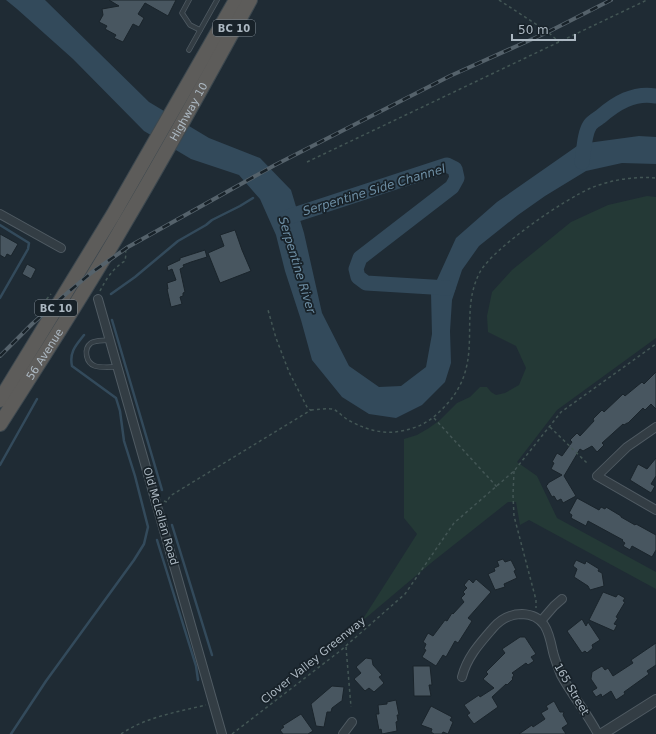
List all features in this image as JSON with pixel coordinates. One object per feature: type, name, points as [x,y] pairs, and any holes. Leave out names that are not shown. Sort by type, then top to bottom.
[{"type":"highway","name":"Highway 10","points":[[125,223],[213,53],[236,0]]},
{"type":"highway","name":"Highway 10","points":[[113,215],[213,53],[250,0]]},
{"type":"highway","name":"56 Avenue","points":[[0,400],[113,215]]},
{"type":"highway","name":"56 Avenue","points":[[0,424],[77,304],[125,223]]},
{"type":"street","points":[[0,214],[61,248]]},
{"type":"street","name":"Old McLellan Road","points":[[99,295],[117,367],[222,734]]},
{"type":"street","points":[[656,426],[627,448],[597,476],[656,510]]},
{"type":"street","points":[[462,676],[464,668],[471,655],[504,618],[518,614],[533,616],[541,621],[562,599]]},
{"type":"street","name":"165 Street","points":[[541,621],[550,634],[552,651],[558,667],[598,734]]},
{"type":"street","points":[[602,734],[656,700]]},
{"type":"street","points":[[343,734],[352,722]]},
{"type":"lane","points":[[189,0],[182,13],[190,24],[200,30]]},
{"type":"lane","points":[[189,50],[217,0]]},
{"type":"lane","points":[[110,340],[97,341],[91,344],[87,348],[86,358],[97,367],[117,367]]},
{"type":"path","points":[[498,0],[548,32],[559,42]]},
{"type":"path","points":[[308,162],[647,0]]},
{"type":"path","points":[[156,500],[167,502],[170,496],[311,410],[334,409],[348,420],[369,430],[394,433],[414,428],[434,418],[454,397],[465,376],[470,350],[472,298],[480,272],[489,259],[540,219],[575,196],[591,188],[611,182],[630,179],[656,178]]},
{"type":"path","points":[[99,295],[106,280],[118,265],[125,260],[126,254],[124,245]]},
{"type":"path","points":[[268,310],[276,338],[289,372],[308,409],[311,410]]},
{"type":"path","name":"Clover Valley Greenway","points":[[232,734],[346,646],[405,594],[454,523],[514,471],[561,412],[656,344]]},
{"type":"path","points":[[434,418],[496,487]]},
{"type":"path","points":[[549,426],[587,463]]},
{"type":"path","points":[[514,471],[514,516],[536,600],[535,612]]},
{"type":"path","points":[[346,646],[351,707]]},
{"type":"path","points":[[121,734],[155,718],[213,703]]},
{"type":"green space","points":[[647,196],[656,197],[656,338],[557,410],[517,462],[537,476],[557,518],[656,572],[656,589],[529,520],[520,525],[516,502],[508,502],[431,563],[361,622],[417,534],[404,518],[404,439],[417,435],[429,428],[440,420],[457,403],[470,397],[480,387],[487,387],[496,395],[505,393],[519,385],[526,368],[516,346],[488,332],[487,316],[492,292],[512,270],[571,222],[608,205]]},
{"type":"water","name":"Serpentine River","points":[[6,0],[45,0],[149,102],[209,138],[260,158],[291,190],[304,233],[322,313],[349,366],[379,387],[401,386],[426,367],[432,334],[431,293],[456,238],[497,202],[580,144],[639,136],[656,137],[656,164],[622,163],[586,171],[545,196],[479,246],[462,270],[452,300],[450,331],[451,363],[445,382],[422,405],[396,418],[369,414],[342,397],[312,360],[285,271],[276,235],[260,199],[239,175],[191,159],[144,131],[73,59]]},
{"type":"building","points":[[109,0],[176,0],[168,16],[145,3],[138,14],[144,18],[139,27],[133,24],[123,42],[114,38],[116,35],[105,29],[107,26],[99,22],[103,15],[102,9],[119,6]]},
{"type":"building","points":[[235,230],[251,271],[220,283],[208,253],[224,246],[220,235]]},
{"type":"building","points":[[0,234],[18,244],[11,256],[7,254],[5,258],[0,255]]},
{"type":"building","points":[[205,250],[207,257],[183,265],[184,267],[180,269],[185,292],[183,293],[183,296],[180,297],[182,304],[171,307],[167,283],[176,280],[172,269],[168,271],[167,266],[180,260],[180,258]]},
{"type":"building","points":[[27,264],[36,269],[31,279],[22,274]]},
{"type":"building","points":[[656,372],[656,409],[651,404],[645,410],[643,408],[628,423],[623,424],[602,443],[604,445],[597,452],[592,446],[583,451],[580,449],[564,476],[576,496],[563,503],[561,499],[557,501],[554,496],[552,497],[546,486],[548,483],[562,475],[551,469],[554,463],[552,462],[557,453],[562,456],[572,442],[570,440],[577,433],[580,436],[602,410],[604,412],[623,394],[625,396],[642,382],[644,384]]},
{"type":"building","points":[[656,458],[656,476],[651,484],[655,486],[651,493],[630,480],[638,464],[647,469]]},
{"type":"building","points":[[577,498],[599,510],[601,507],[605,509],[606,507],[635,525],[636,524],[656,535],[656,550],[652,557],[632,546],[630,550],[623,546],[625,543],[622,541],[623,540],[588,521],[586,526],[571,518],[572,515],[569,513]]},
{"type":"building","points":[[503,559],[505,562],[511,560],[516,570],[514,571],[517,578],[504,584],[505,587],[495,590],[488,574],[495,571],[494,568],[499,566],[497,561]]},
{"type":"building","points":[[576,560],[585,564],[586,561],[599,569],[598,571],[602,573],[604,586],[590,590],[588,586],[574,577],[577,569],[573,566]]},
{"type":"building","points":[[469,579],[473,583],[476,579],[491,592],[468,618],[472,621],[458,643],[455,641],[446,657],[443,655],[436,666],[422,657],[426,650],[424,649],[426,644],[423,642],[428,633],[433,636],[445,620],[447,621],[452,613],[453,614],[464,602],[461,598],[465,594],[463,592],[467,588],[464,585]]},
{"type":"building","points":[[603,592],[616,597],[618,594],[625,598],[623,601],[625,602],[616,617],[618,618],[614,624],[617,625],[614,631],[589,620]]},
{"type":"building","points":[[582,619],[586,626],[588,622],[600,640],[592,645],[593,648],[587,653],[585,651],[582,653],[567,631]]},
{"type":"building","points":[[520,637],[525,637],[536,654],[531,657],[534,661],[528,665],[526,663],[512,673],[514,675],[512,678],[513,679],[492,697],[498,707],[474,724],[467,715],[470,713],[464,705],[479,695],[480,697],[494,688],[483,679],[488,674],[486,672],[505,653],[502,649]]},
{"type":"building","points":[[656,643],[656,665],[647,671],[649,674],[624,692],[625,694],[616,700],[611,691],[602,697],[601,694],[596,697],[592,691],[597,688],[591,679],[592,672],[602,666],[605,670],[608,668],[613,676],[633,663],[631,660]]},
{"type":"building","points":[[366,658],[372,659],[373,665],[382,675],[379,677],[384,683],[374,692],[369,688],[365,691],[354,679],[361,673],[356,667]]},
{"type":"building","points":[[413,666],[430,666],[432,685],[429,685],[431,696],[414,696]]},
{"type":"building","points":[[332,686],[344,687],[342,701],[332,708],[331,712],[327,712],[324,727],[316,726],[311,704]]},
{"type":"building","points":[[396,700],[399,715],[397,715],[398,721],[396,722],[397,731],[382,734],[381,729],[379,730],[376,714],[379,714],[378,705],[387,704],[387,702]]},
{"type":"building","points":[[554,701],[560,712],[564,712],[563,715],[568,724],[562,728],[566,734],[519,734],[532,725],[533,727],[545,719],[541,713],[548,709],[546,706]]},
{"type":"building","points":[[431,706],[452,717],[450,720],[453,722],[448,734],[443,732],[442,734],[434,734],[431,732],[432,729],[421,725]]},
{"type":"building","points":[[301,714],[313,731],[308,734],[283,734],[280,730],[284,727],[282,726]]},
{"type":"waterway","name":"Serpentine Side Channel","points":[[582,162],[586,133],[592,123],[612,107],[633,97],[648,95],[656,96]]},
{"type":"waterway","name":"Serpentine Side Channel","points":[[285,218],[447,165],[455,169],[457,178],[452,187],[360,258],[356,269],[358,277],[366,283],[448,288]]},
{"type":"waterway","points":[[111,294],[135,277],[178,241],[212,220],[253,198]]},
{"type":"waterway","points":[[0,225],[29,243],[28,249],[0,298]]},
{"type":"waterway","points":[[112,320],[162,490]]},
{"type":"waterway","points":[[11,734],[46,681],[134,560],[144,544],[148,527],[124,441],[120,411],[116,398],[72,366],[72,353],[84,335]]},
{"type":"waterway","points":[[0,465],[37,399]]},
{"type":"waterway","points":[[172,525],[212,655]]},
{"type":"waterway","points":[[157,540],[196,666],[198,680]]},
{"type":"railway","points":[[0,356],[32,324],[66,294],[91,273],[128,247],[275,165],[450,76],[548,32],[611,0]]}]
